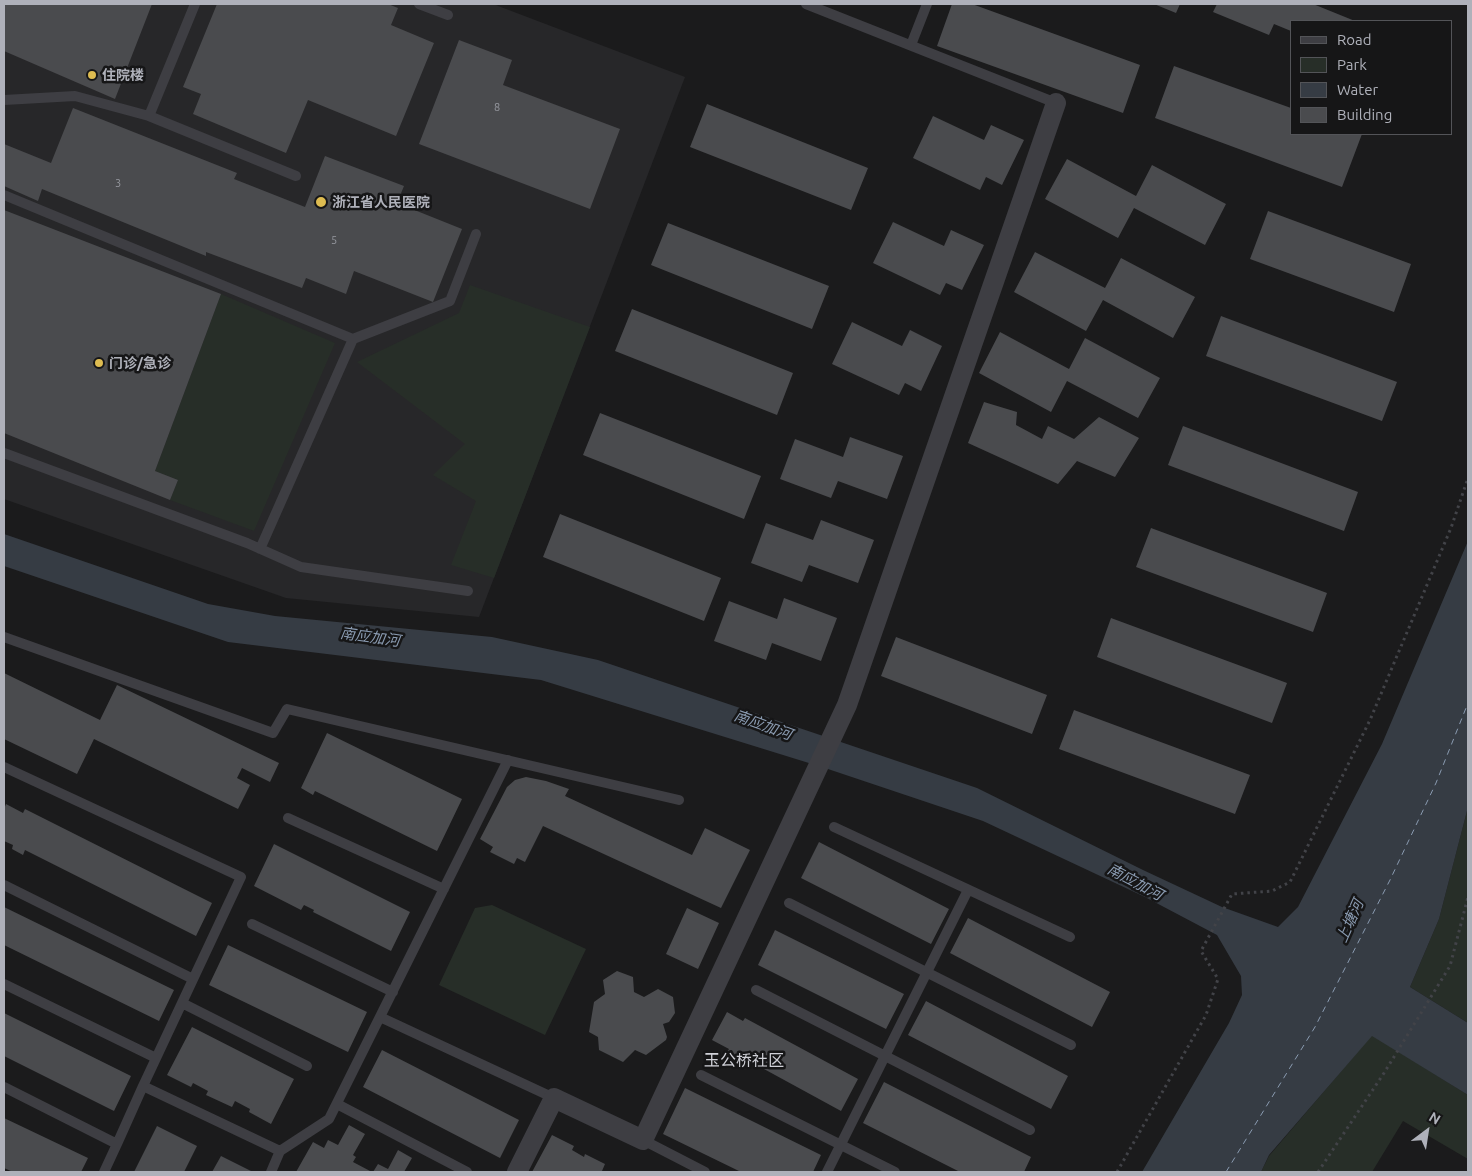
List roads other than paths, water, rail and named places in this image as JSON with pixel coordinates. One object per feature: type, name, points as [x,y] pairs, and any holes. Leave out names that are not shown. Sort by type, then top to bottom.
[{"type":"street","points":[[517,1172],[554,1098],[643,1140],[847,705],[1056,103]]},
{"type":"lane","points":[[149,116],[195,4]]},
{"type":"lane","points":[[419,4],[448,14]]},
{"type":"lane","points":[[806,4],[1056,103]]},
{"type":"lane","points":[[911,45],[927,4]]},
{"type":"lane","points":[[4,100],[74,96],[149,116],[296,176]]},
{"type":"lane","points":[[4,195],[353,339],[450,301],[476,234]]},
{"type":"lane","points":[[260,549],[353,339]]},
{"type":"lane","points":[[4,453],[260,549],[301,568],[468,591]]},
{"type":"lane","points":[[4,638],[273,733],[287,709],[679,800]]},
{"type":"lane","points":[[271,1172],[280,1151],[329,1119],[508,760]]},
{"type":"lane","points":[[5,769],[241,877],[104,1172]]},
{"type":"lane","points":[[288,818],[444,889]]},
{"type":"lane","points":[[834,827],[1070,937]]},
{"type":"lane","points":[[4,885],[193,979]]},
{"type":"lane","points":[[827,1172],[968,890]]},
{"type":"lane","points":[[789,903],[1071,1046]]},
{"type":"lane","points":[[252,924],[393,992]]},
{"type":"lane","points":[[4,984],[156,1058]]},
{"type":"lane","points":[[756,990],[1030,1130]]},
{"type":"lane","points":[[182,1003],[307,1066]]},
{"type":"lane","points":[[380,1017],[554,1098]]},
{"type":"lane","points":[[701,1075],[895,1172]]},
{"type":"lane","points":[[143,1086],[280,1151]]},
{"type":"lane","points":[[4,1087],[117,1144]]},
{"type":"lane","points":[[337,1104],[466,1172]]},
{"type":"lane","points":[[643,1140],[705,1172]]},
{"type":"water","points":[[4,534],[208,604],[275,616],[492,637],[598,660],[977,788],[1222,907],[1278,927],[1298,907],[1382,744],[1468,541],[1468,807],[1439,919],[1410,987],[1468,1023],[1468,1095],[1372,1036],[1269,1155],[1261,1172],[1142,1172],[1229,1023],[1242,995],[1241,976],[1217,935],[1145,897],[983,821],[825,768],[541,680],[228,642],[4,566]]},
{"type":"place","name":"住院楼","points":[[92,75]]},
{"type":"place","name":"浙江省人民医院","points":[[321,202]]},
{"type":"place","name":"门诊/急诊","points":[[99,363]]},
{"type":"district","name":"玉公桥社区","points":[[744,1061]]},
{"type":"water label","name":"南应加河","points":[[370,637]]},
{"type":"water label","name":"南应加河","points":[[763,725]]},
{"type":"water label","name":"南应加河","points":[[1135,882]]},
{"type":"water label","name":"上塘河","points":[[1350,921]]}]
